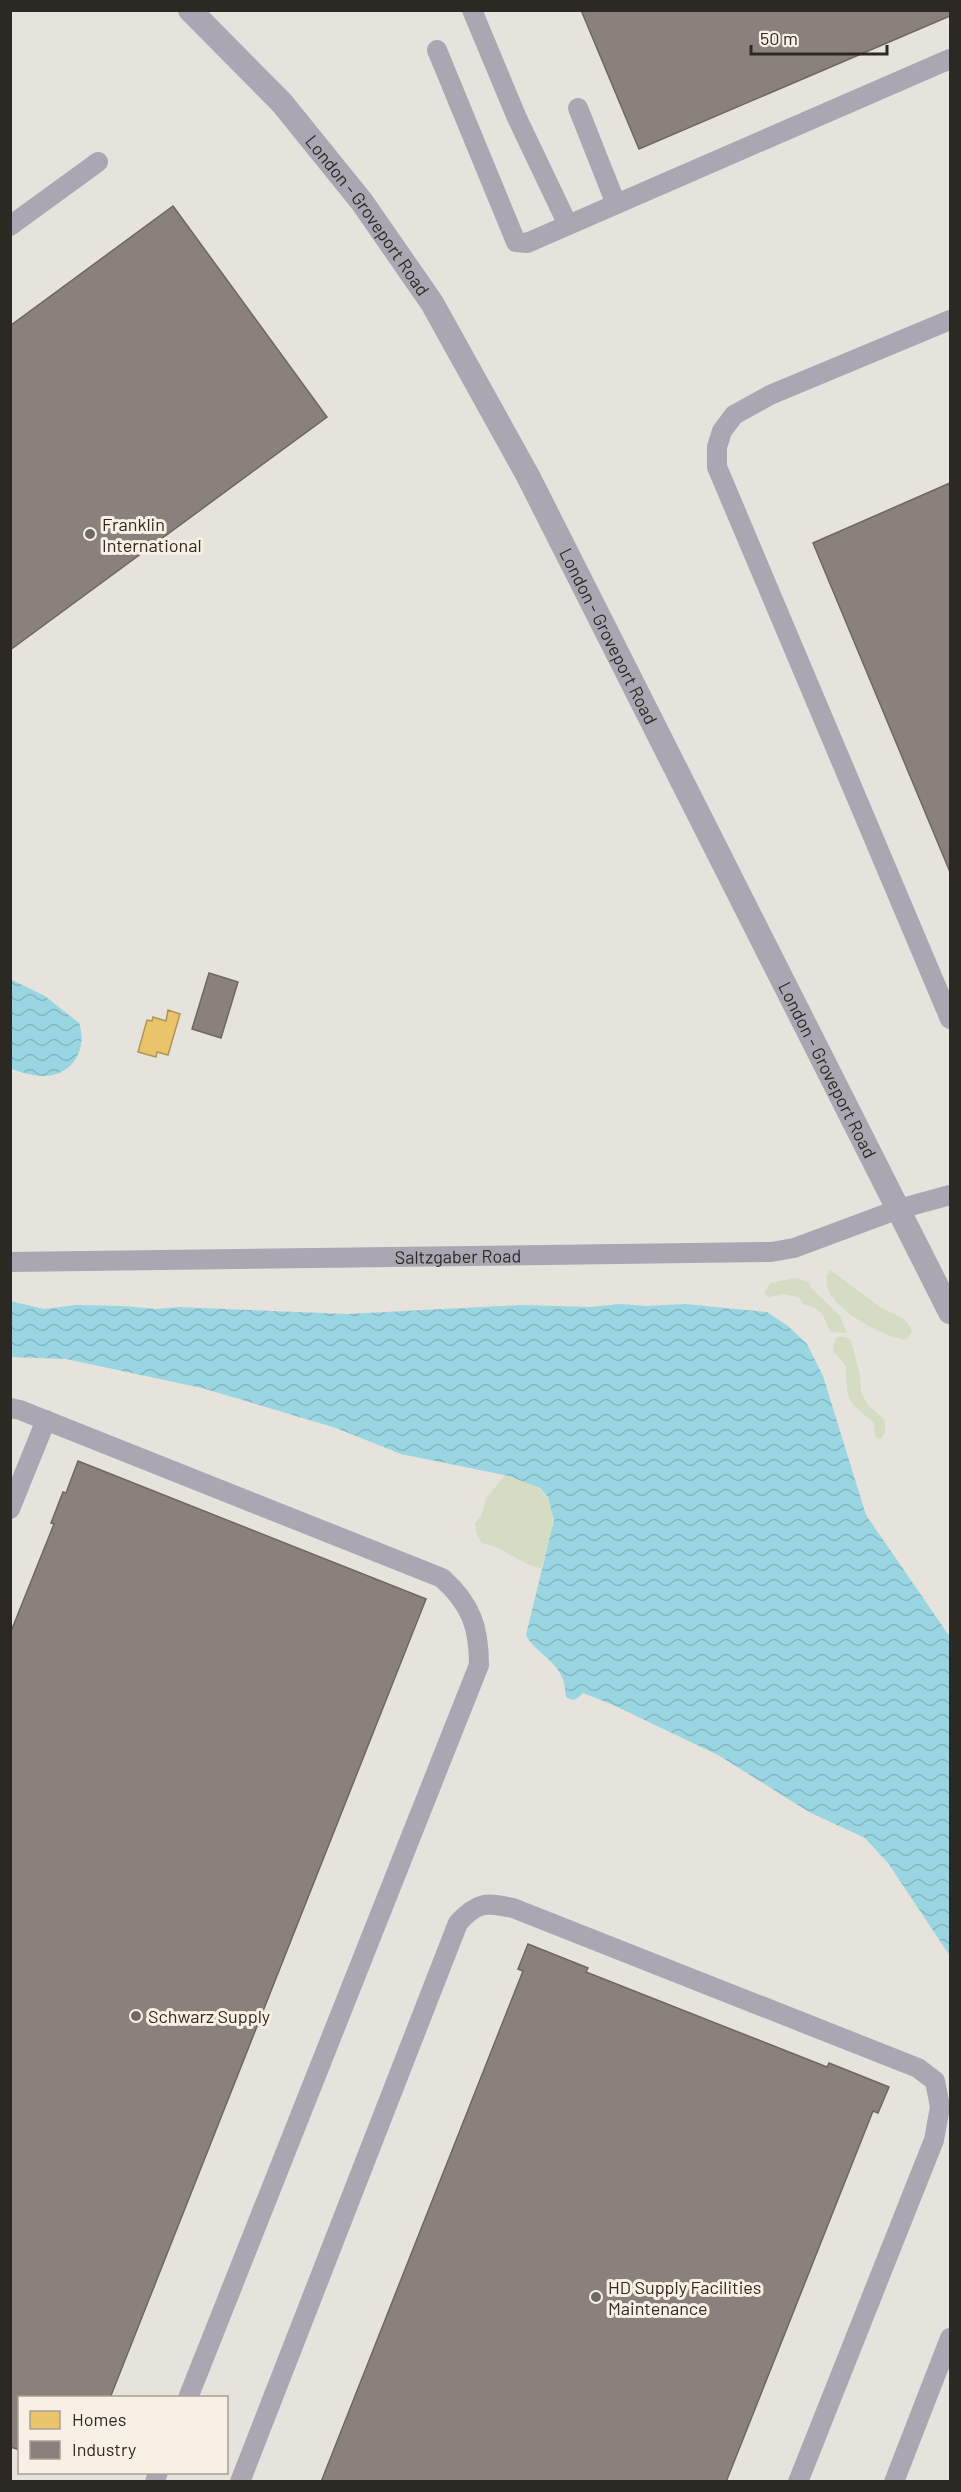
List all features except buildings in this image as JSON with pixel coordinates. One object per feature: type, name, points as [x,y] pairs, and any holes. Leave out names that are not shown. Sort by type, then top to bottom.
[{"type":"main road","name":"London - Groveport Road","points":[[190,10],[282,103],[362,201],[432,303],[528,476],[951,1312]]},
{"type":"street","points":[[472,10],[517,118],[568,225]]},
{"type":"street","points":[[437,50],[516,242],[527,243],[951,59]]},
{"type":"street","points":[[578,108],[616,204]]},
{"type":"street","points":[[10,226],[98,162]]},
{"type":"street","points":[[951,320],[770,395],[734,415],[722,431],[717,447],[717,467],[951,1019]]},
{"type":"street","name":"Saltzgaber Road","points":[[10,1262],[771,1252],[794,1248],[840,1233],[899,1209],[951,1195]]},
{"type":"street","points":[[10,1408],[46,1420],[442,1578],[464,1601],[475,1623],[479,1646],[479,1665],[188,2396]]},
{"type":"street","points":[[10,1509],[46,1420]]},
{"type":"street","points":[[240,2481],[458,1923],[471,1909],[491,1903],[513,1908],[918,2068],[935,2081],[940,2107],[934,2140],[798,2481]]},
{"type":"street","points":[[894,2481],[951,2338]]},
{"type":"green space","points":[[830,1270],[880,1307],[903,1318],[911,1327],[912,1332],[906,1340],[864,1324],[844,1310],[829,1290],[826,1276]]},
{"type":"green space","points":[[795,1278],[809,1282],[811,1288],[840,1316],[847,1333],[830,1332],[821,1313],[814,1307],[803,1304],[799,1297],[782,1294],[769,1297],[764,1294],[770,1283]]},
{"type":"green space","points":[[837,1337],[851,1340],[860,1375],[861,1392],[867,1404],[885,1420],[885,1433],[880,1439],[875,1436],[874,1423],[850,1399],[846,1366],[834,1352],[833,1346]]},
{"type":"green space","points":[[505,1475],[539,1488],[547,1497],[552,1508],[551,1535],[541,1568],[482,1543],[477,1535],[475,1523],[481,1516],[486,1499]]},
{"type":"water","points":[[10,979],[45,996],[79,1023],[81,1042],[79,1051],[76,1059],[63,1071],[54,1075],[39,1076],[11,1069]]},
{"type":"water","points":[[10,1301],[44,1309],[75,1305],[347,1314],[522,1305],[589,1307],[620,1304],[646,1306],[685,1304],[767,1312],[788,1326],[807,1344],[823,1376],[866,1515],[950,1637],[950,1956],[888,1863],[865,1838],[809,1812],[718,1755],[611,1704],[583,1693],[575,1699],[566,1697],[564,1681],[559,1671],[526,1635],[554,1520],[548,1497],[540,1488],[509,1476],[401,1454],[336,1428],[202,1388],[66,1359],[11,1357]]},
{"type":"place","name":"Franklin International","points":[[90,534]]},
{"type":"place","name":"Schwarz Supply","points":[[136,2016]]},
{"type":"place","name":"HD Supply Facilities Maintenance","points":[[596,2297]]}]
